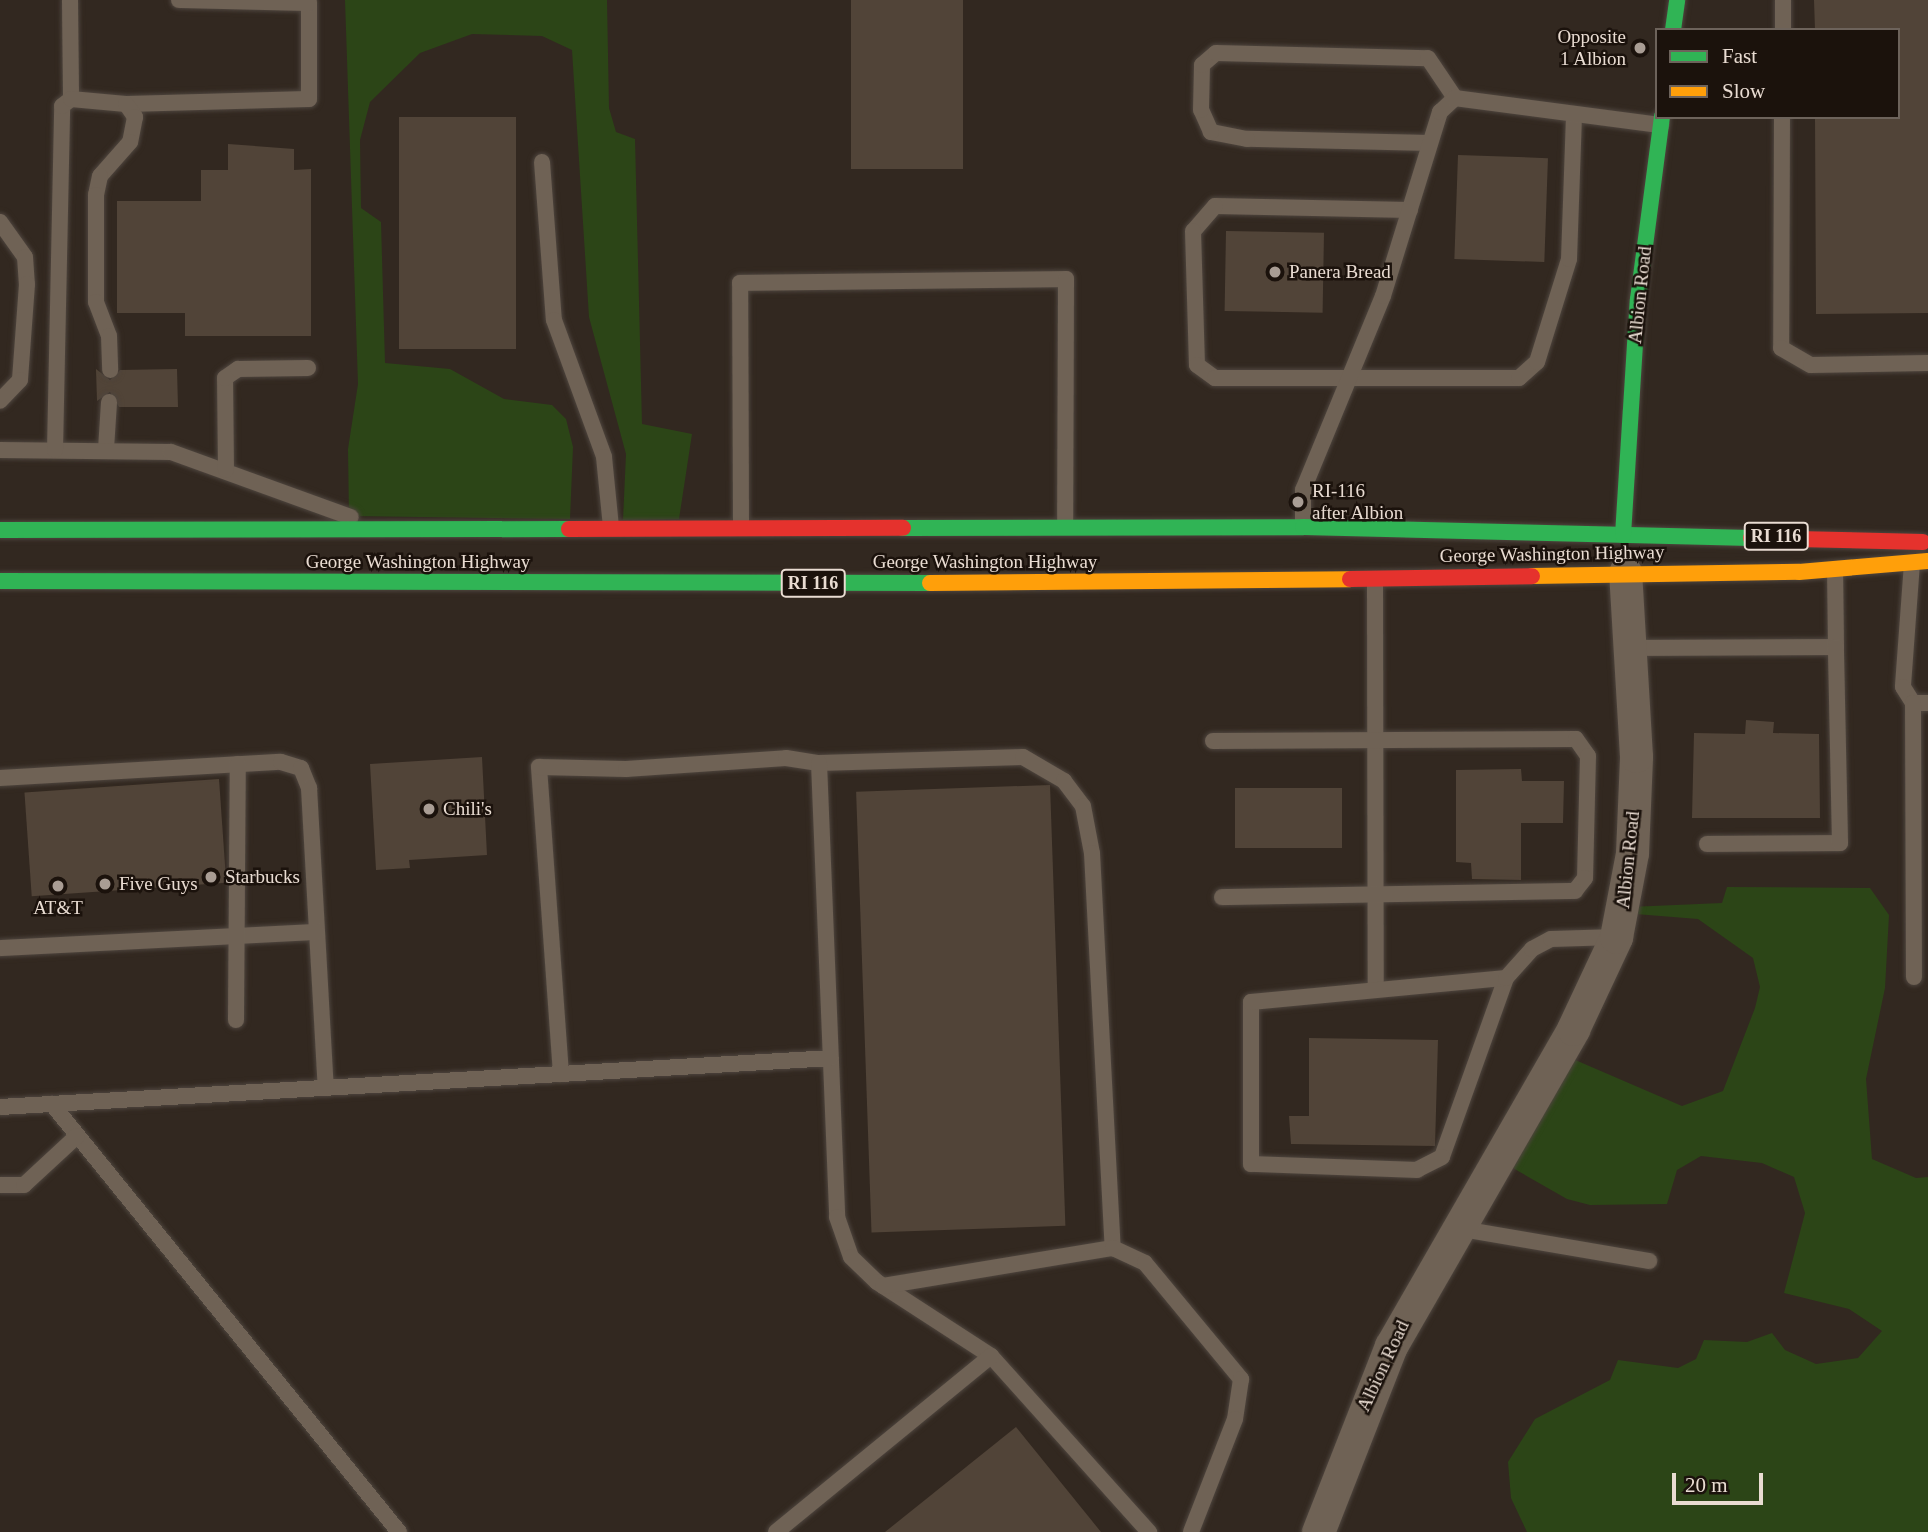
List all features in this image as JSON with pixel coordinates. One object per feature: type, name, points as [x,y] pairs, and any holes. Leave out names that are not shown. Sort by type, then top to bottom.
[{"type":"main road","points":[[1673,28],[1677,0]]},
{"type":"main road","name":"Albion Road","points":[[1625,572],[1623,535],[1638,299],[1661,121]]},
{"type":"main road","name":"George Washington Highway","points":[[0,530],[741,526],[1303,527],[1928,542]]},
{"type":"main road","name":"George Washington Highway","points":[[0,581],[1375,579],[1835,569],[1920,562]]},
{"type":"street","name":"Albion Road","points":[[1318,1532],[1369,1392],[1456,1228],[1573,1029],[1616,937],[1632,853],[1636,756],[1625,572]]},
{"type":"lane","points":[[70,0],[71,99]]},
{"type":"lane","points":[[55,450],[62,106],[71,99],[126,103],[309,99],[309,3],[179,0]]},
{"type":"lane","points":[[1783,0],[1783,28]]},
{"type":"lane","points":[[1430,143],[1247,139],[1211,132],[1201,110],[1202,65],[1216,53],[1427,58],[1455,98],[1574,114],[1661,121]]},
{"type":"lane","points":[[1303,527],[1303,490],[1351,378],[1410,210],[1440,112],[1455,98]]},
{"type":"lane","points":[[110,370],[109,336],[96,302],[96,195],[100,176],[130,142],[135,117],[126,103]]},
{"type":"lane","points":[[1410,210],[1215,206],[1193,231],[1197,365],[1215,378],[1519,378],[1537,362],[1569,259],[1574,114]]},
{"type":"lane","points":[[1782,119],[1781,348],[1811,365],[1928,363]]},
{"type":"lane","points":[[542,162],[554,320],[604,457],[611,527]]},
{"type":"lane","points":[[0,222],[25,257],[20,380],[0,401]]},
{"type":"lane","points":[[741,526],[740,283],[1066,279],[1065,526]]},
{"type":"lane","points":[[226,470],[225,378],[238,369],[308,368]]},
{"type":"lane","points":[[106,449],[109,402]]},
{"type":"lane","points":[[0,450],[106,449],[171,452],[382,529]]},
{"type":"lane","points":[[1914,977],[1921,703],[1903,687],[1920,562]]},
{"type":"lane","points":[[1707,844],[1840,844],[1835,569]]},
{"type":"lane","points":[[1375,579],[1376,988]]},
{"type":"lane","points":[[1630,648],[1836,647]]},
{"type":"lane","points":[[1213,741],[1576,738],[1588,756],[1585,878],[1575,891],[1222,897]]},
{"type":"lane","points":[[561,1074],[539,767],[626,769],[786,758],[819,762],[1023,757],[1064,781],[1083,806],[1092,853],[1113,1248]]},
{"type":"lane","points":[[0,778],[281,762],[301,768],[309,788],[326,1088]]},
{"type":"lane","points":[[819,762],[836,1217],[851,1257],[883,1286],[991,1356],[1149,1532]]},
{"type":"lane","points":[[236,1020],[239,936],[238,764]]},
{"type":"lane","points":[[0,948],[317,932]]},
{"type":"lane","points":[[1506,978],[1376,988],[1251,1002],[1251,1164],[1417,1170],[1442,1157],[1506,978],[1532,949],[1551,939],[1616,937]]},
{"type":"lane","points":[[0,1107],[831,1058]]},
{"type":"lane","points":[[52,1104],[399,1532]]},
{"type":"lane","points":[[0,1185],[24,1185],[78,1136]]},
{"type":"lane","points":[[1456,1228],[1649,1261]]},
{"type":"lane","points":[[883,1286],[1113,1248],[1145,1263],[1241,1379],[1235,1419],[1191,1532]]},
{"type":"lane","points":[[776,1532],[991,1356]]},
{"type":"green space","points":[[345,0],[607,0],[609,108],[616,132],[635,139],[642,424],[692,434],[679,519],[623,520],[626,454],[589,317],[572,50],[542,36],[472,34],[420,53],[370,102],[360,140],[361,208],[381,222],[385,363],[450,369],[504,399],[552,405],[566,419],[573,447],[570,519],[349,516],[348,449],[358,384]]},
{"type":"green space","points":[[1727,887],[1870,888],[1889,915],[1885,988],[1866,1079],[1872,1159],[1916,1178],[1928,1177],[1928,1532],[1527,1532],[1511,1498],[1508,1462],[1535,1419],[1610,1380],[1618,1360],[1678,1368],[1696,1359],[1704,1340],[1747,1342],[1772,1333],[1785,1350],[1816,1364],[1858,1358],[1882,1331],[1849,1309],[1784,1293],[1805,1213],[1794,1177],[1762,1163],[1701,1156],[1677,1170],[1667,1204],[1590,1205],[1567,1199],[1497,1159],[1566,1056],[1682,1106],[1723,1091],[1755,1008],[1760,987],[1753,958],[1698,919],[1623,913],[1629,907],[1722,903]]},
{"type":"building","points":[[851,0],[963,0],[963,169],[851,169]]},
{"type":"building","points":[[1814,0],[1928,0],[1928,313],[1816,314],[1815,119],[1900,119],[1900,28],[1815,28]]},
{"type":"building","points":[[399,117],[516,117],[516,349],[399,349]]},
{"type":"building","points":[[228,144],[294,149],[294,170],[311,169],[311,336],[185,336],[185,313],[117,313],[117,201],[201,201],[201,170],[228,170]]},
{"type":"building","points":[[1458,155],[1548,158],[1544,262],[1454,259]]},
{"type":"building","name":"Panera Bread","points":[[1226,231],[1324,233],[1323,313],[1225,311]]},
{"type":"building","points":[[96,369],[110,380],[120,370],[177,369],[178,407],[119,407],[110,392],[97,401]]},
{"type":"building","points":[[1746,720],[1774,722],[1773,733],[1819,734],[1820,818],[1692,818],[1694,733],[1745,734]]},
{"type":"building","name":"Chili's","points":[[482,757],[487,855],[409,860],[410,868],[376,870],[370,764]]},
{"type":"building","points":[[1521,769],[1522,781],[1564,781],[1563,823],[1521,823],[1521,880],[1472,879],[1471,863],[1456,862],[1456,770]]},
{"type":"building","points":[[219,779],[226,883],[32,896],[24,793]]},
{"type":"building","points":[[1050,785],[1065,1226],[872,1233],[856,792]]},
{"type":"building","points":[[1235,788],[1342,788],[1342,848],[1235,848]]},
{"type":"building","points":[[1309,1038],[1438,1040],[1435,1146],[1291,1144],[1289,1116],[1309,1116]]},
{"type":"building","points":[[1016,1427],[1101,1532],[885,1532]]},
{"type":"traffic: fast","points":[[1673,28],[1677,0]]},
{"type":"traffic: fast","points":[[1623,535],[1638,299],[1662,119]]},
{"type":"traffic: fast","points":[[903,528],[1303,527],[1751,538]]},
{"type":"traffic: fast","points":[[0,530],[569,529]]},
{"type":"traffic: fast","points":[[0,581],[930,583]]},
{"type":"traffic: slow","points":[[1532,576],[1799,572],[1928,561]]},
{"type":"traffic: slow","points":[[930,583],[1350,579]]},
{"type":"traffic: jam","points":[[569,529],[903,528]]},
{"type":"traffic: jam","points":[[1751,538],[1923,542]]},
{"type":"traffic: jam","points":[[1350,579],[1532,576]]},
{"type":"place","name":"Opposite 1 Albion","points":[[1640,48]]},
{"type":"place","name":"Panera Bread","points":[[1275,272]]},
{"type":"place","name":"RI-116 after Albion","points":[[1298,502]]},
{"type":"place","name":"Chili's","points":[[429,809]]},
{"type":"place","name":"Starbucks","points":[[211,877]]},
{"type":"place","name":"Five Guys","points":[[105,884]]},
{"type":"place","name":"AT&T","points":[[58,886]]}]
